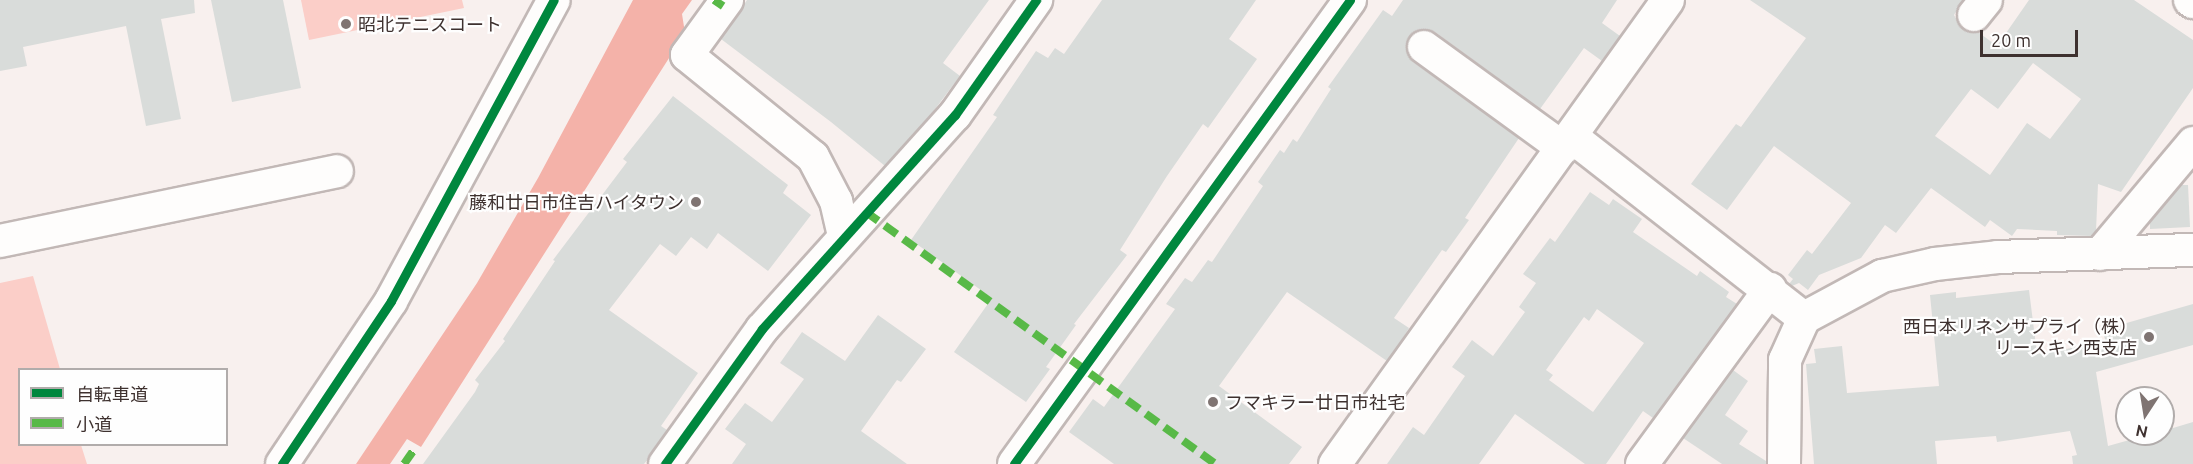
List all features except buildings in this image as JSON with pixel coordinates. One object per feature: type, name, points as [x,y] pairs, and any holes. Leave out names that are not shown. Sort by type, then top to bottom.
[{"type":"street","points":[[282,464],[391,301],[554,0]]},
{"type":"street","points":[[727,0],[687,55],[813,157],[836,201],[844,236]]},
{"type":"street","points":[[665,464],[762,330],[955,115],[1036,0]]},
{"type":"street","points":[[1014,464],[1350,0]]},
{"type":"street","points":[[1335,464],[1668,0]]},
{"type":"street","points":[[1424,47],[1567,142],[1770,289],[1804,318]]},
{"type":"street","points":[[2100,254],[2193,143]]},
{"type":"street","points":[[0,241],[337,171]]},
{"type":"street","points":[[1784,464],[1785,360],[1804,318],[1882,276],[1925,266],[1998,257],[2193,250]]},
{"type":"street","points":[[1642,464],[1770,289]]},
{"type":"shaded area","name":"昭北テニスコート","points":[[301,0],[462,0],[464,8],[309,40]]},
{"type":"shaded area","points":[[633,0],[692,0],[682,14],[685,33],[421,447],[407,439],[390,464],[356,464],[477,283],[538,178]]},
{"type":"shaded area","points":[[33,276],[60,368],[18,368],[18,446],[81,446],[87,464],[0,464],[0,283]]},
{"type":"marked path","points":[[714,0],[723,6]]},
{"type":"marked path","points":[[866,212],[1216,464]]},
{"type":"marked path","points":[[404,464],[413,451]]},
{"type":"cycle path","points":[[282,464],[391,301],[554,0]]},
{"type":"cycle path","points":[[665,464],[762,329],[955,115],[1036,0]]},
{"type":"cycle path","points":[[1014,464],[1350,0]]},
{"type":"place","name":"昭北テニスコート","points":[[346,24]]},
{"type":"place","name":"藤和廿日市住吉ハイタウン","points":[[696,202]]},
{"type":"place","name":"西日本リネンサプライ（株） リースキン西支店","points":[[2149,337]]},
{"type":"place","name":"フマキラー廿日市社宅","points":[[1213,402]]}]
